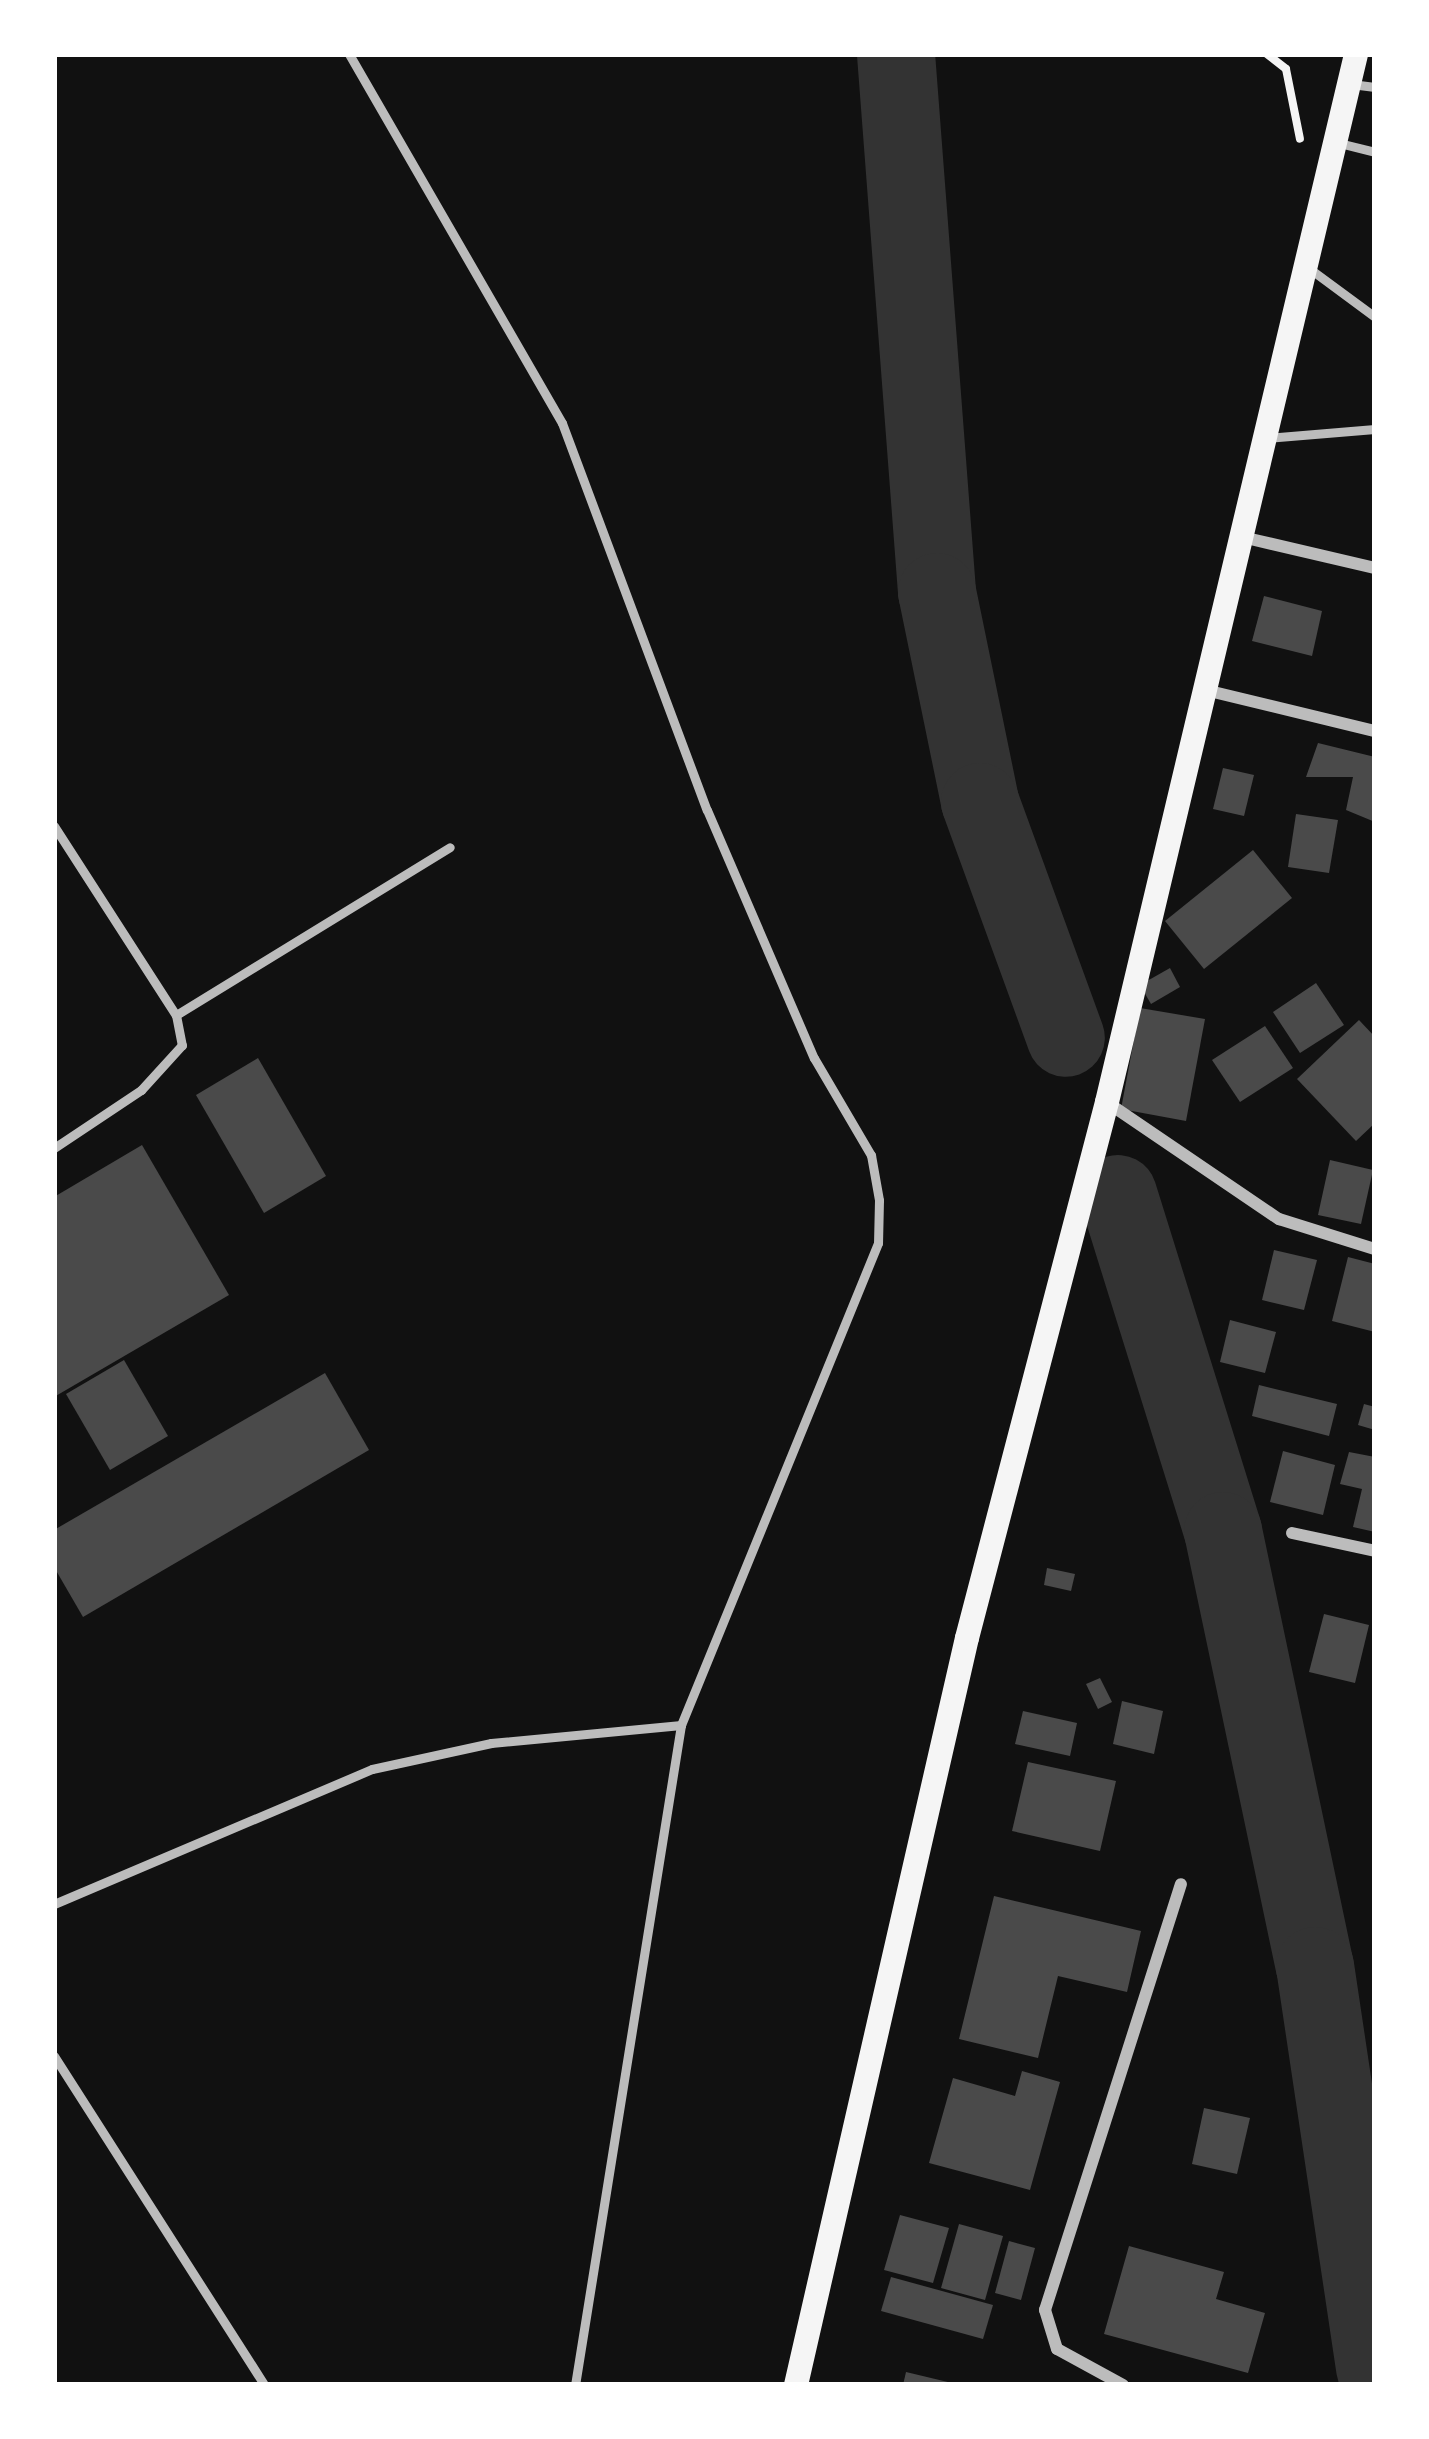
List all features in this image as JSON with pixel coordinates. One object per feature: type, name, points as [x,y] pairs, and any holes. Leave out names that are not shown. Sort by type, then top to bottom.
[{"type":"main road","points":[[796,2385],[967,1638],[1107,1102],[1199,689],[1336,142],[1362,85],[1356,54]]},
{"type":"street","points":[[1237,536],[1375,568]]},
{"type":"street","points":[[1199,689],[1375,730]]},
{"type":"street","points":[[1107,1102],[1279,1219],[1375,1250]]},
{"type":"street","points":[[1292,1533],[1375,1552]]},
{"type":"street","points":[[1123,2385],[1057,2349],[1045,2310],[1180,1884]]},
{"type":"lane","points":[[350,54],[562,423],[707,810],[814,1058],[871,1155],[878,1243],[681,1725],[575,2385]]},
{"type":"lane","points":[[1336,142],[1375,152]]},
{"type":"lane","points":[[1306,266],[1375,317]]},
{"type":"lane","points":[[1262,438],[1375,429]]},
{"type":"lane","points":[[54,826],[176,1015],[182,1045],[170,1063],[54,1148]]},
{"type":"lane","points":[[176,1015],[450,847]]},
{"type":"lane","points":[[54,1904],[372,1769],[491,1744],[681,1725]]},
{"type":"lane","points":[[54,2056],[264,2385]]},
{"type":"building","points":[[1264,596],[1322,611],[1312,656],[1252,641]]},
{"type":"building","points":[[1318,743],[1375,757],[1375,822],[1346,810],[1353,777],[1306,777]]},
{"type":"building","points":[[1223,768],[1254,775],[1244,816],[1213,809]]},
{"type":"building","points":[[1296,814],[1338,820],[1329,873],[1288,867]]},
{"type":"building","points":[[1253,850],[1292,898],[1204,969],[1165,921]]},
{"type":"building","points":[[1170,968],[1180,987],[1151,1004],[1140,985]]},
{"type":"building","points":[[1316,983],[1344,1025],[1300,1053],[1273,1012]]},
{"type":"building","points":[[1140,1008],[1205,1019],[1186,1121],[1121,1109]]},
{"type":"building","points":[[1359,1020],[1375,1037],[1375,1123],[1356,1141],[1297,1079]]},
{"type":"building","points":[[1265,1026],[1293,1068],[1240,1102],[1212,1060]]},
{"type":"building","points":[[258,1058],[326,1176],[264,1213],[196,1095]]},
{"type":"building","points":[[142,1145],[229,1295],[54,1397],[54,1197]]},
{"type":"building","points":[[1330,1160],[1373,1170],[1361,1224],[1318,1215]]},
{"type":"building","points":[[1274,1250],[1317,1260],[1304,1310],[1262,1300]]},
{"type":"building","points":[[1348,1257],[1375,1264],[1375,1332],[1332,1321]]},
{"type":"building","points":[[1230,1320],[1276,1332],[1265,1373],[1220,1362]]},
{"type":"building","points":[[124,1360],[168,1436],[110,1470],[66,1394]]},
{"type":"building","points":[[325,1373],[369,1450],[83,1617],[54,1567],[54,1530]]},
{"type":"building","points":[[1259,1385],[1337,1404],[1329,1436],[1252,1416]]},
{"type":"building","points":[[1364,1404],[1375,1407],[1375,1430],[1358,1425]]},
{"type":"building","points":[[1283,1451],[1335,1465],[1323,1515],[1270,1502]]},
{"type":"building","points":[[1349,1452],[1375,1457],[1375,1532],[1353,1527],[1362,1489],[1340,1484]]},
{"type":"building","points":[[1047,1568],[1075,1574],[1071,1591],[1044,1585]]},
{"type":"building","points":[[1324,1614],[1369,1625],[1355,1683],[1309,1672]]},
{"type":"building","points":[[1100,1678],[1112,1702],[1098,1709],[1086,1684]]},
{"type":"building","points":[[1122,1701],[1163,1711],[1154,1754],[1113,1744]]},
{"type":"building","points":[[1023,1711],[1077,1723],[1070,1756],[1015,1744]]},
{"type":"building","points":[[1028,1762],[1116,1781],[1100,1851],[1012,1831]]},
{"type":"building","points":[[994,1896],[1141,1931],[1127,1992],[1058,1976],[1038,2058],[959,2039]]},
{"type":"building","points":[[1022,2071],[1060,2082],[1030,2190],[929,2163],[953,2078],[1015,2096]]},
{"type":"building","points":[[1204,2108],[1250,2118],[1237,2174],[1192,2164]]},
{"type":"building","points":[[900,2215],[949,2228],[933,2283],[884,2270]]},
{"type":"building","points":[[959,2224],[1003,2236],[985,2300],[941,2288]]},
{"type":"building","points":[[1009,2241],[1035,2248],[1021,2300],[995,2293]]},
{"type":"building","points":[[1129,2246],[1224,2272],[1216,2299],[1265,2313],[1248,2373],[1104,2334]]},
{"type":"building","points":[[891,2277],[993,2305],[983,2339],[881,2311]]},
{"type":"building","points":[[906,2372],[952,2383],[952,2385],[903,2385]]},
{"type":"waterway","points":[[896,54],[937,592],[980,802],[1066,1038]]},
{"type":"waterway","points":[[1118,1194],[1223,1531],[1315,1966],[1375,2369]]}]
